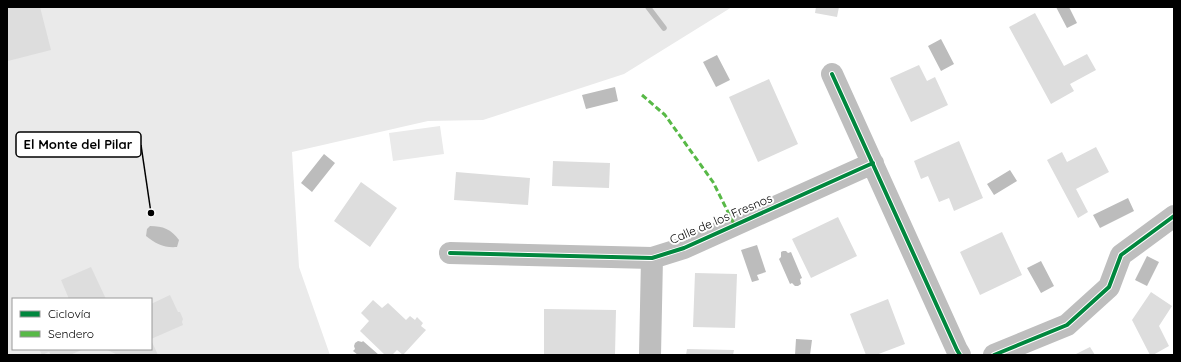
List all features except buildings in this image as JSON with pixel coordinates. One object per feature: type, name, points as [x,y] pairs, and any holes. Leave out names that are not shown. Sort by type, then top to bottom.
[{"type":"street","points":[[832,74],[959,352]]},
{"type":"street","name":"Calle de los Fresnos","points":[[450,253],[652,258],[684,248],[873,163]]},
{"type":"street","points":[[994,355],[1067,325],[1109,287],[1121,255],[1174,216]]},
{"type":"street","points":[[650,355],[652,258]]},
{"type":"shaded area","points":[[7,7],[732,7],[624,74],[483,120],[428,121],[292,152],[299,267],[330,355],[7,355]]},
{"type":"shaded area","points":[[1056,7],[1069,7],[1077,23],[1067,28]]},
{"type":"shaded area","points":[[941,39],[954,64],[941,71],[928,46]]},
{"type":"shaded area","points":[[717,55],[730,80],[716,87],[703,62]]},
{"type":"shaded area","points":[[615,87],[618,101],[586,109],[582,95]]},
{"type":"shaded area","points":[[440,126],[444,154],[393,161],[389,133]]},
{"type":"shaded area","points":[[324,154],[335,163],[312,192],[301,183]]},
{"type":"shaded area","points":[[1010,170],[1017,181],[994,195],[987,184]]},
{"type":"shaded area","points":[[1128,198],[1134,211],[1100,228],[1093,215]]},
{"type":"shaded area","points":[[150,226],[163,228],[173,233],[179,240],[177,247],[160,245],[146,236],[147,229]]},
{"type":"shaded area","points":[[757,245],[766,272],[757,275],[759,280],[752,282],[741,250]]},
{"type":"shaded area","points":[[783,251],[788,253],[791,252],[802,278],[800,279],[801,284],[798,286],[795,286],[792,283],[790,284],[779,259],[781,257],[781,252]]},
{"type":"shaded area","points":[[1147,256],[1159,262],[1147,286],[1135,280]]},
{"type":"shaded area","points":[[1041,261],[1054,286],[1041,293],[1027,268]]},
{"type":"shaded area","points":[[796,339],[812,340],[810,355],[795,355]]},
{"type":"shaded area","points":[[358,341],[363,341],[379,355],[358,355],[353,351],[355,349],[355,343]]},
{"type":"waterway","points":[[648,7],[664,28]]},
{"type":"marked path","points":[[642,95],[665,115],[713,182],[735,226]]},
{"type":"cycle path","points":[[832,74],[960,355]]},
{"type":"cycle path","points":[[450,253],[652,258],[684,248],[873,163]]},
{"type":"cycle path","points":[[994,355],[1067,325],[1109,287],[1121,255],[1174,216]]},
{"type":"place","name":"El Monte del Pilar","points":[[151,213]]}]
